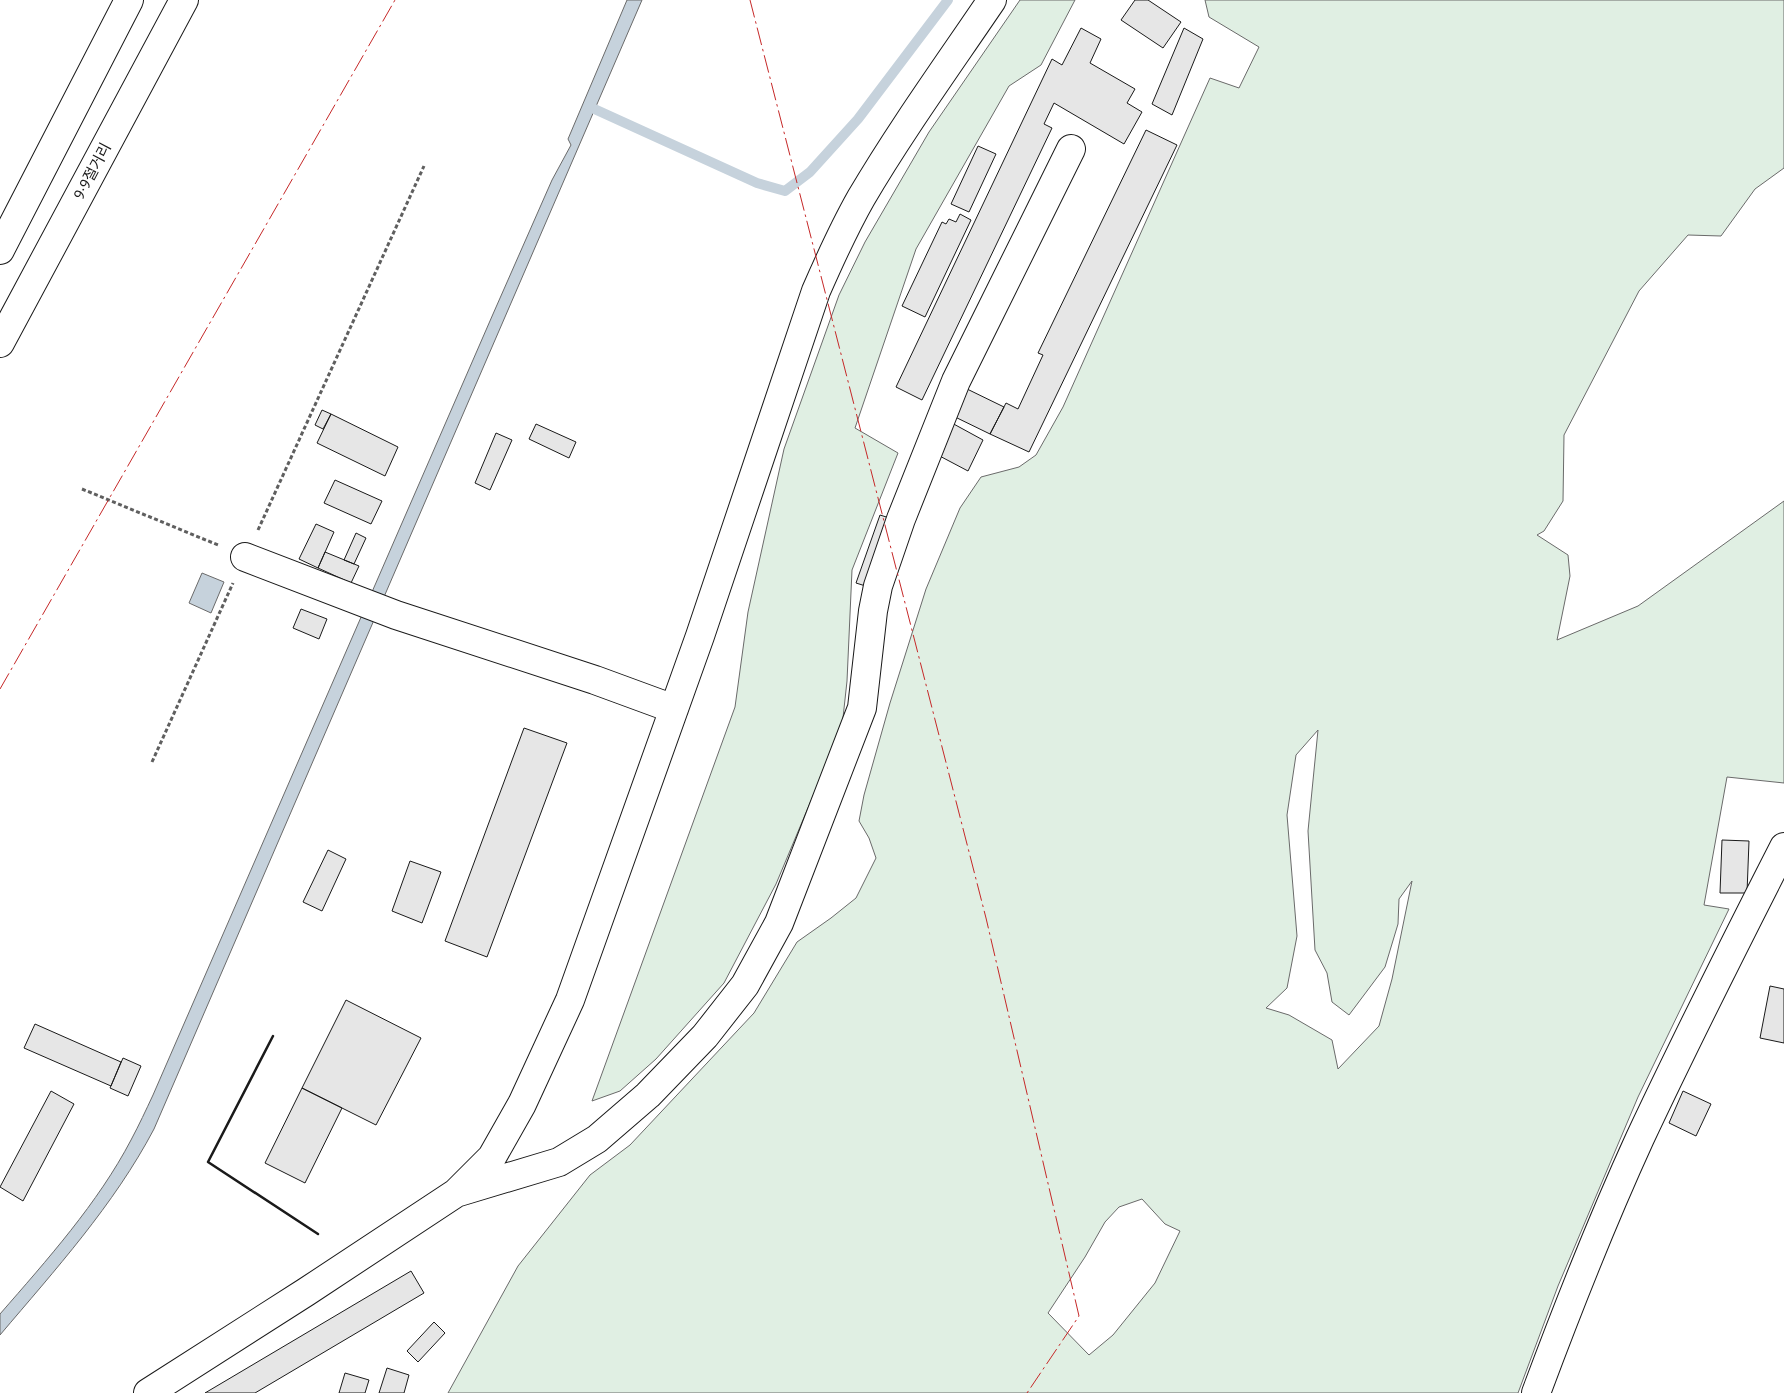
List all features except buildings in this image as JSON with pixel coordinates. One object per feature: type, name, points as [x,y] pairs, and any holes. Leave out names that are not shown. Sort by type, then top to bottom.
[{"type":"main road","points":[[0,250],[129,0]]},
{"type":"main road","name":"9·9절거리","points":[[0,343],[184,0]]},
{"type":"main road","points":[[148,1393],[298,1298],[456,1193],[492,1156],[522,1104],[570,1000],[703,627],[816,290],[839,240],[893,146],[992,0]]},
{"type":"main road","points":[[456,1193],[559,1162],[597,1139],[648,1095],[705,1036],[745,985],[779,923],[862,708],[873,611],[878,586],[901,519],[956,380],[1071,149]]},
{"type":"main road","points":[[246,557],[396,615],[595,680],[674,709]]},
{"type":"main road","points":[[1536,1393],[1574,1292],[1640,1139],[1784,846]]},
{"type":"path","points":[[152,762],[424,166]]},
{"type":"path","points":[[82,488],[246,557]]},
{"type":"green space","points":[[1020,0],[1075,0],[1041,65],[1009,86],[916,249],[855,428],[898,453],[852,570],[847,681],[842,727],[776,884],[724,983],[656,1059],[620,1091],[592,1101],[735,707],[748,612],[784,449],[839,295],[865,242],[929,132]]},
{"type":"green space","points":[[1205,0],[1784,0],[1784,168],[1755,189],[1721,236],[1688,235],[1639,291],[1564,435],[1563,501],[1544,531],[1537,535],[1568,555],[1570,576],[1557,640],[1638,606],[1784,501],[1784,783],[1727,777],[1704,905],[1729,909],[1638,1097],[1558,1286],[1518,1393],[448,1393],[518,1266],[590,1175],[630,1145],[754,1013],[797,942],[856,898],[876,858],[869,838],[859,821],[864,795],[890,703],[926,589],[960,508],[981,477],[1019,467],[1036,455],[1063,407],[1210,78],[1239,88],[1259,47],[1209,17]],"holes":[[[1318,730],[1308,831],[1315,950],[1327,973],[1332,1002],[1349,1015],[1385,967],[1398,924],[1399,899],[1412,881],[1392,979],[1379,1026],[1338,1069],[1332,1040],[1289,1015],[1266,1008],[1287,988],[1297,936],[1287,815],[1296,755]],[[1142,1199],[1165,1224],[1180,1231],[1155,1283],[1113,1335],[1089,1355],[1048,1313],[1085,1257],[1105,1222],[1119,1207]]]},
{"type":"shaded area","points":[[627,0],[642,0],[154,1129],[121,1184],[83,1236],[0,1335],[0,1314],[87,1209],[118,1163],[148,1106],[493,314],[552,180],[571,145],[568,139]]},
{"type":"shaded area","points":[[202,573],[224,582],[211,613],[189,603]]},
{"type":"waterway","points":[[590,107],[757,183],[785,191],[810,172],[858,119],[948,0]]},
{"type":"wall","points":[[273,1036],[208,1162],[318,1234]]},
{"type":"power","points":[[0,689],[395,0]]},
{"type":"power","points":[[750,0],[986,918],[1079,1316],[1027,1393]]}]
